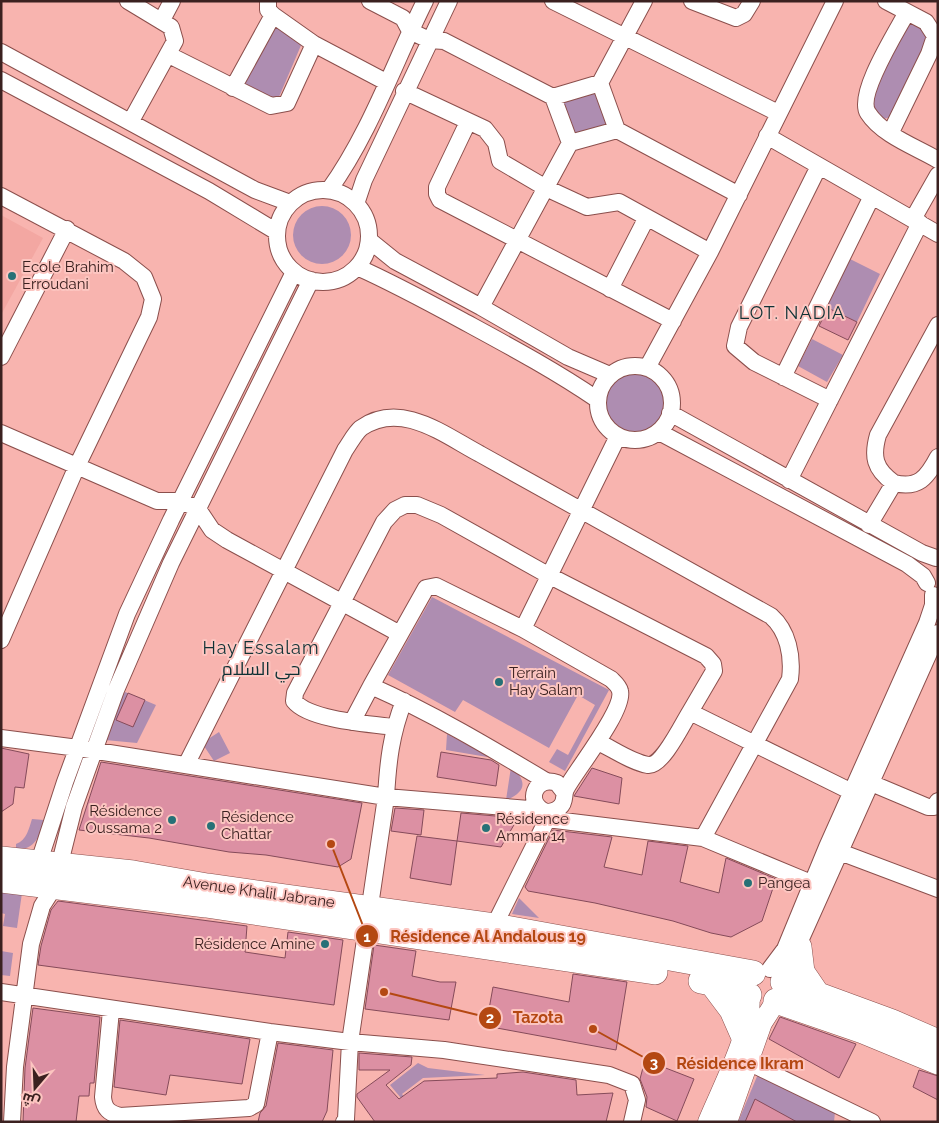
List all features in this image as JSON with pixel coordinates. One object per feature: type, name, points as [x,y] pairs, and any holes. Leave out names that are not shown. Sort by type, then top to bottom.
[{"type":"main road","name":"Avenue Khalil Jabrane","points":[[1,858],[45,882]]},
{"type":"main road","name":"Avenue Khalil Jabrane","points":[[1,880],[45,882],[133,873],[600,963],[711,982],[734,988],[767,987],[863,1031],[938,1062]]},
{"type":"main road","name":"Avenue Khalil Jabrane","points":[[367,917],[494,926],[767,987],[817,994],[938,1042]]},
{"type":"main road","points":[[799,947],[802,972],[817,994]]},
{"type":"main road","points":[[711,982],[732,1010],[743,1035]]},
{"type":"street","points":[[128,1],[171,27],[175,41],[131,121]]},
{"type":"street","points":[[162,20],[172,1]]},
{"type":"street","points":[[370,1],[437,24]]},
{"type":"street","points":[[356,204],[364,180],[404,91],[437,40],[437,24],[449,1]]},
{"type":"street","points":[[553,1],[623,38],[778,113]]},
{"type":"street","points":[[414,16],[437,40],[553,97],[600,83],[644,1]]},
{"type":"street","points":[[692,1],[713,6],[728,17],[740,18],[752,1]]},
{"type":"street","points":[[647,368],[710,252],[835,1]]},
{"type":"street","points":[[886,1],[926,22],[935,36],[929,54],[891,132]]},
{"type":"street","points":[[233,88],[270,8],[314,44],[386,82]]},
{"type":"street","points":[[907,12],[868,86],[865,102],[866,111],[874,121],[938,160]]},
{"type":"street","points":[[329,190],[341,173],[386,82],[414,16]]},
{"type":"street","points":[[169,55],[271,106],[287,103],[314,44]]},
{"type":"street","points":[[1,52],[255,190],[290,203]]},
{"type":"street","points":[[1,80],[209,191],[277,232]]},
{"type":"street","points":[[600,83],[617,130],[739,195]]},
{"type":"street","points":[[404,91],[485,129],[496,143],[497,155],[505,166],[546,188],[587,207],[619,202],[646,219],[710,252]]},
{"type":"street","points":[[553,97],[570,143]]},
{"type":"street","points":[[468,122],[437,187],[437,194],[440,200],[673,321]]},
{"type":"street","points":[[481,307],[570,143],[617,130]]},
{"type":"street","points":[[767,136],[938,234]]},
{"type":"street","points":[[819,166],[736,336],[735,346],[741,352],[784,377],[830,400]]},
{"type":"street","points":[[789,480],[830,400],[938,176]]},
{"type":"street","points":[[329,190],[344,194],[356,204],[364,214],[369,240],[367,250],[357,267],[341,278],[321,282],[311,280],[294,272],[281,254],[277,232],[281,216],[290,203],[308,192],[329,190]]},
{"type":"street","points":[[1,196],[67,229],[124,261],[144,277],[153,299],[150,317],[6,617],[1,640]]},
{"type":"street","points":[[784,377],[872,196]]},
{"type":"street","points":[[610,289],[646,219]]},
{"type":"street","points":[[1,357],[67,229]]},
{"type":"street","points":[[369,240],[395,261],[481,307],[568,357],[610,376]]},
{"type":"street","points":[[357,267],[383,278],[563,376],[598,400]]},
{"type":"street","points":[[12,1122],[15,1067],[31,944],[45,882],[74,807],[86,749],[127,614],[180,501],[294,272]]},
{"type":"street","points":[[86,749],[188,529],[311,280]]},
{"type":"street","points":[[938,326],[878,435],[874,451],[876,463],[894,482],[907,486],[916,484],[924,478],[938,458]]},
{"type":"street","points":[[634,366],[647,368],[658,374],[667,384],[671,397],[670,413],[667,422],[659,432],[639,440],[618,436],[603,421],[598,400],[602,386],[610,376],[621,369],[634,366]]},
{"type":"street","points":[[670,413],[868,525],[937,558],[928,569],[933,592],[927,623],[852,792],[834,850],[799,947],[767,987],[750,1014],[708,1122]]},
{"type":"street","points":[[186,765],[345,450],[360,429],[388,417],[407,417],[432,428],[580,510],[770,616],[780,624],[791,658],[790,679],[757,744],[703,838]]},
{"type":"street","points":[[659,432],[906,564],[923,576],[933,592]]},
{"type":"street","points":[[1,433],[157,502],[180,501],[198,509],[212,530],[283,572],[400,634]]},
{"type":"street","points":[[523,629],[618,436]]},
{"type":"street","points":[[868,525],[894,482]]},
{"type":"street","points":[[157,502],[171,520],[188,529],[212,530]]},
{"type":"street","points":[[394,727],[352,722],[305,710],[294,701],[295,693],[384,522],[395,510],[406,505],[417,505],[440,515],[548,575],[706,656],[712,664],[714,671],[663,756],[654,764],[648,765],[637,761],[598,742]]},
{"type":"street","points":[[352,722],[420,595],[431,586],[445,589],[523,629],[611,679],[618,686],[621,692],[620,699],[598,742],[564,792],[564,802],[561,807],[547,813],[494,926]]},
{"type":"street","points":[[727,1122],[762,1022],[767,987],[785,949],[811,883],[834,850],[871,783],[932,661],[938,633]]},
{"type":"street","points":[[371,686],[486,744],[546,781],[557,783],[564,792]]},
{"type":"street","points":[[347,1121],[350,1042],[386,797],[387,766],[394,727],[404,701]]},
{"type":"street","points":[[690,712],[852,792]]},
{"type":"street","points":[[1,738],[86,749],[386,797],[547,813],[703,838],[811,883]]},
{"type":"street","points":[[546,781],[539,784],[535,790],[534,797],[536,804],[547,813]]},
{"type":"street","points":[[871,783],[928,807],[934,806],[938,800]]},
{"type":"street","points":[[834,850],[938,888]]},
{"type":"street","points":[[1,992],[111,1010],[270,1032],[350,1042],[444,1050],[609,1075],[632,1084],[637,1100],[632,1122]]},
{"type":"street","points":[[111,1010],[104,1105],[110,1113],[120,1116],[182,1118],[249,1108],[256,1104],[270,1032]]},
{"type":"street","points":[[748,1062],[846,1115],[872,1122]]},
{"type":"shaded area","points":[[914,22],[920,24],[929,38],[890,117],[881,120],[869,100],[908,24]]},
{"type":"shaded area","points":[[274,25],[302,43],[276,100],[242,84]]},
{"type":"shaded area","points":[[597,89],[611,127],[572,138],[560,100]]},
{"type":"shaded area","points":[[316,206],[328,206],[343,214],[351,229],[351,241],[343,256],[328,264],[316,264],[301,256],[293,241],[293,229],[301,214]]},
{"type":"shaded area","name":"Ecole Brahim Erroudani","points":[[1,215],[43,238],[1,315]]},
{"type":"shaded area","points":[[846,257],[880,274],[857,322],[824,306]]},
{"type":"shaded area","points":[[812,339],[843,355],[827,382],[798,366]]},
{"type":"shaded area","points":[[629,374],[641,374],[656,382],[664,397],[664,409],[656,424],[641,432],[629,432],[614,424],[606,409],[606,397],[614,382]]},
{"type":"shaded area","name":"Terrain Hay Salam","points":[[432,597],[609,690],[565,771],[549,762],[557,749],[568,755],[595,705],[578,695],[549,748],[463,700],[455,712],[388,675]]},
{"type":"shaded area","points":[[125,692],[156,705],[137,743],[105,740],[112,717]]},
{"type":"shaded area","points":[[219,732],[230,753],[214,761],[202,743]]},
{"type":"shaded area","points":[[447,734],[493,758],[446,750]]},
{"type":"shaded area","points":[[511,767],[520,777],[522,786],[518,793],[506,800]]},
{"type":"shaded area","points":[[32,819],[44,820],[36,841],[28,847],[16,850],[16,844],[25,837]]},
{"type":"shaded area","points":[[1,884],[22,893],[17,928],[3,926],[5,914],[1,913]]},
{"type":"shaded area","points":[[519,898],[539,918],[512,914]]},
{"type":"shaded area","points":[[1,951],[13,953],[10,976],[1,975]]},
{"type":"shaded area","points":[[418,1063],[428,1068],[485,1075],[423,1078],[402,1094],[409,1103],[406,1104],[390,1085]]},
{"type":"shaded area","points":[[758,1074],[835,1112],[834,1122],[738,1122]]},
{"type":"building","points":[[828,308],[857,322],[848,340],[819,326]]},
{"type":"building","points":[[128,693],[145,700],[133,727],[116,720]]},
{"type":"building","points":[[1,748],[29,754],[24,788],[15,787],[13,804],[1,812]]},
{"type":"building","points":[[441,752],[491,760],[499,765],[496,786],[437,777]]},
{"type":"building","points":[[101,762],[362,803],[351,859],[338,867],[266,855],[229,852],[149,838],[79,830]]},
{"type":"building","points":[[592,768],[622,778],[619,804],[574,796]]},
{"type":"building","points":[[395,808],[424,810],[421,835],[391,831]]},
{"type":"building","name":"Résidence Ammar 14","points":[[461,813],[518,818],[501,847],[457,841]]},
{"type":"building","points":[[553,830],[612,837],[604,867],[642,875],[648,841],[688,846],[680,882],[719,893],[726,858],[776,879],[762,921],[731,937],[711,933],[673,921],[595,903],[528,891],[525,887]]},
{"type":"building","points":[[417,836],[457,841],[451,885],[410,878]]},
{"type":"building","points":[[58,901],[247,926],[245,952],[285,958],[288,932],[343,940],[334,1005],[38,965],[51,910]]},
{"type":"building","points":[[374,945],[416,951],[412,976],[440,982],[456,982],[449,1020],[365,1009]]},
{"type":"building","points":[[573,974],[627,982],[616,1050],[486,1026],[493,987],[569,1002]]},
{"type":"building","points":[[33,1008],[100,1017],[94,1083],[90,1083],[89,1096],[79,1096],[76,1122],[23,1122],[25,1068]]},
{"type":"building","points":[[780,1017],[856,1044],[839,1078],[769,1039]]},
{"type":"building","points":[[120,1020],[250,1039],[242,1084],[170,1075],[166,1095],[114,1087]]},
{"type":"building","points":[[278,1043],[333,1050],[327,1111],[322,1122],[258,1122],[260,1113],[266,1106]]},
{"type":"building","points":[[359,1053],[412,1057],[411,1065],[386,1085],[399,1099],[424,1081],[497,1078],[497,1074],[523,1072],[576,1080],[577,1095],[613,1093],[606,1122],[375,1122],[357,1097],[357,1094],[390,1070],[359,1070]]},
{"type":"building","points":[[645,1060],[694,1079],[677,1121],[646,1107],[647,1097],[640,1079]]},
{"type":"building","points":[[919,1070],[938,1076],[938,1100],[913,1087]]},
{"type":"building","points":[[755,1099],[797,1122],[745,1122]]},
{"type":"place","name":"Ecole Brahim Erroudani","points":[[12,276]]},
{"type":"place","name":"Terrain Hay Salam","points":[[499,682]]},
{"type":"place","name":"Résidence Oussama 2","points":[[172,820]]},
{"type":"place","name":"Résidence Chattar","points":[[211,826]]},
{"type":"place","name":"Résidence Ammar 14","points":[[486,828]]},
{"type":"place","name":"Résidence Al Andalous 19","points":[[331,844]]},
{"type":"place","name":"Pangea","points":[[748,883]]},
{"type":"place","name":"Résidence Amine","points":[[325,944]]},
{"type":"place","name":"Tazota","points":[[384,992]]},
{"type":"place","name":"Résidence Ikram","points":[[593,1029]]},
{"type":"district","name":"LOT. NADIA","points":[[792,312]]},
{"type":"district","name":"Hay Essalam حي السلام","points":[[261,658]]}]
